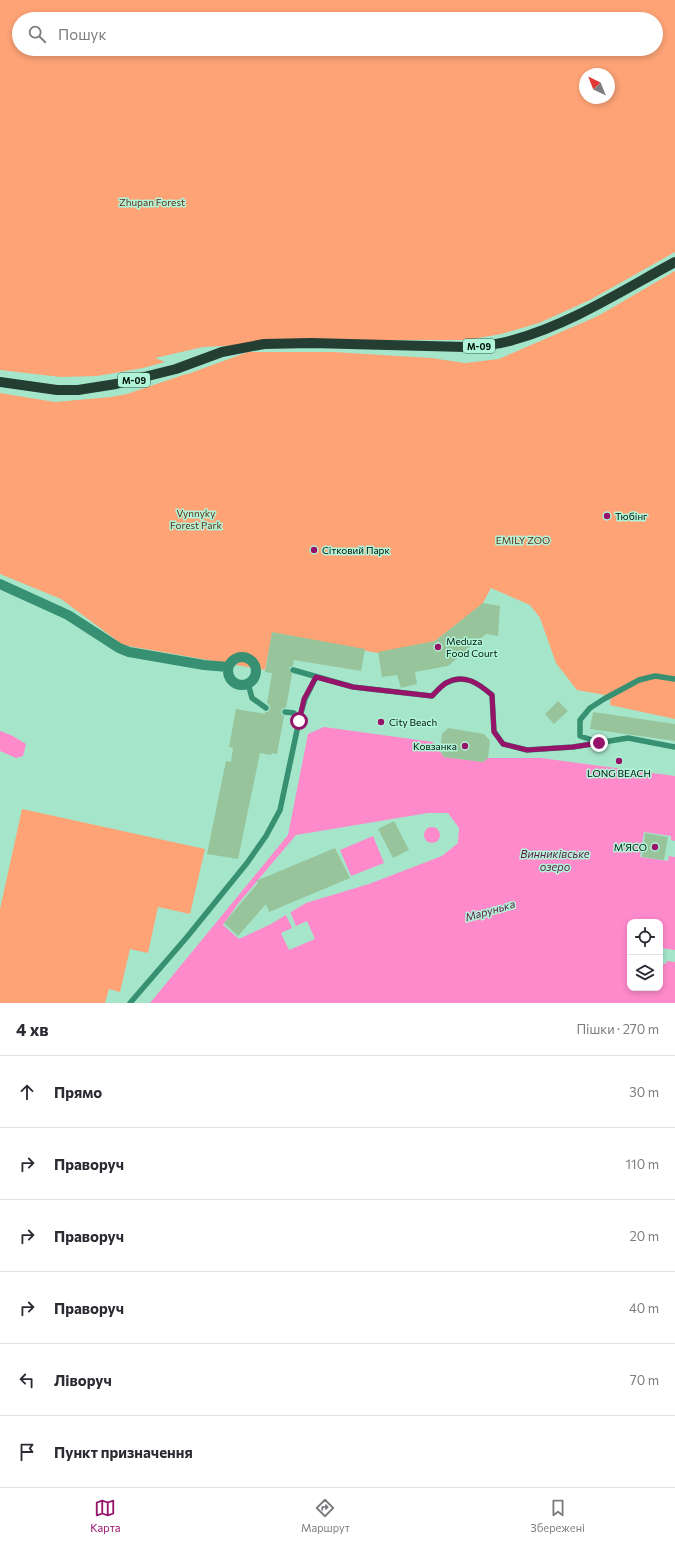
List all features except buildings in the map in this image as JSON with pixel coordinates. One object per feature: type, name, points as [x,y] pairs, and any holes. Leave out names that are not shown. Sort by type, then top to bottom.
[{"type":"main road","name":"М-09","points":[[0,382],[57,390],[78,390],[116,384],[176,369],[222,352],[264,344],[311,343],[465,347],[490,345],[512,340],[564,321],[675,262]]},
{"type":"street","points":[[0,584],[68,615],[119,648],[129,652],[204,665],[228,666]]},
{"type":"street","points":[[241,657],[249,658],[255,666],[256,673],[254,678],[248,683],[239,684],[232,680],[228,672],[228,666],[233,660],[241,657]]},
{"type":"lane","points":[[293,670],[353,687],[432,696],[446,683],[465,678],[479,685],[492,695],[494,732],[503,744],[527,750],[573,747],[628,738],[675,747]]},
{"type":"lane","points":[[599,743],[580,736],[580,720],[590,708],[638,680],[655,676],[675,679]]},
{"type":"lane","points":[[130,1003],[247,863],[266,836],[280,810],[304,699],[316,677]]},
{"type":"lane","points":[[248,683],[252,698],[266,708]]},
{"type":"lane","points":[[285,712],[294,713],[299,721]]},
{"type":"green space","name":"Zhupan Forest","points":[[0,0],[675,0],[675,252],[590,300],[539,323],[501,334],[467,340],[342,340],[203,347],[155,358],[165,362],[143,368],[97,376],[61,377],[0,370]]},
{"type":"green space","name":"Vynnyky Forest Park","points":[[675,271],[675,719],[610,705],[611,696],[577,690],[556,663],[540,618],[530,605],[491,588],[483,603],[476,609],[435,641],[424,645],[378,653],[272,634],[265,670],[123,645],[61,599],[0,574],[0,393],[55,402],[111,397],[127,394],[188,374],[248,352],[333,352],[431,358],[465,363],[499,359],[598,316]]},
{"type":"green space","points":[[22,809],[205,849],[190,914],[158,907],[148,953],[130,949],[120,992],[109,989],[105,1003],[0,1003],[0,909]]},
{"type":"water","name":"Винниківське озеро","points":[[324,727],[433,742],[444,757],[483,762],[488,758],[541,758],[675,776],[675,1003],[150,1003],[288,835],[308,734]],"holes":[[[428,813],[448,813],[459,828],[458,843],[442,856],[369,884],[306,903],[271,924],[239,939],[223,925],[237,905],[296,835]]]},
{"type":"water","points":[[0,731],[11,735],[26,744],[23,756],[16,758],[0,751]]},
{"type":"water","points":[[432,827],[438,829],[440,835],[438,841],[432,843],[426,841],[424,835],[426,829]]},
{"type":"water","points":[[373,836],[384,863],[351,876],[340,850]]},
{"type":"pier","name":"М’ЯСО","points":[[644,832],[671,836],[671,840],[675,841],[675,857],[669,856],[668,861],[640,857]]},
{"type":"pier","points":[[290,911],[296,926],[307,921],[315,939],[289,950],[281,933],[292,928],[285,913]]},
{"type":"pier","points":[[663,948],[675,950],[675,962],[667,961],[666,964],[663,964]]},
{"type":"place","name":"Тюбінг","points":[[607,516]]},
{"type":"place","name":"Сітковий Парк","points":[[314,550]]},
{"type":"place","name":"Meduza Food Court","points":[[438,647]]},
{"type":"place","name":"City Beach","points":[[381,722]]},
{"type":"place","name":"Ковзанка","points":[[465,746]]},
{"type":"place","name":"LONG BEACH","points":[[619,761]]},
{"type":"place","name":"М’ЯСО","points":[[655,847]]},
{"type":"route","points":[[299,721],[304,699],[316,677],[353,687],[432,696],[446,683],[465,678],[474,682],[492,695],[494,732],[503,744],[527,750],[573,747],[599,743]]},
{"type":"park label","name":"EMILY ZOO","points":[[523,540]]},
{"type":"water label","name":"Марунька","points":[[490,910]]}]
